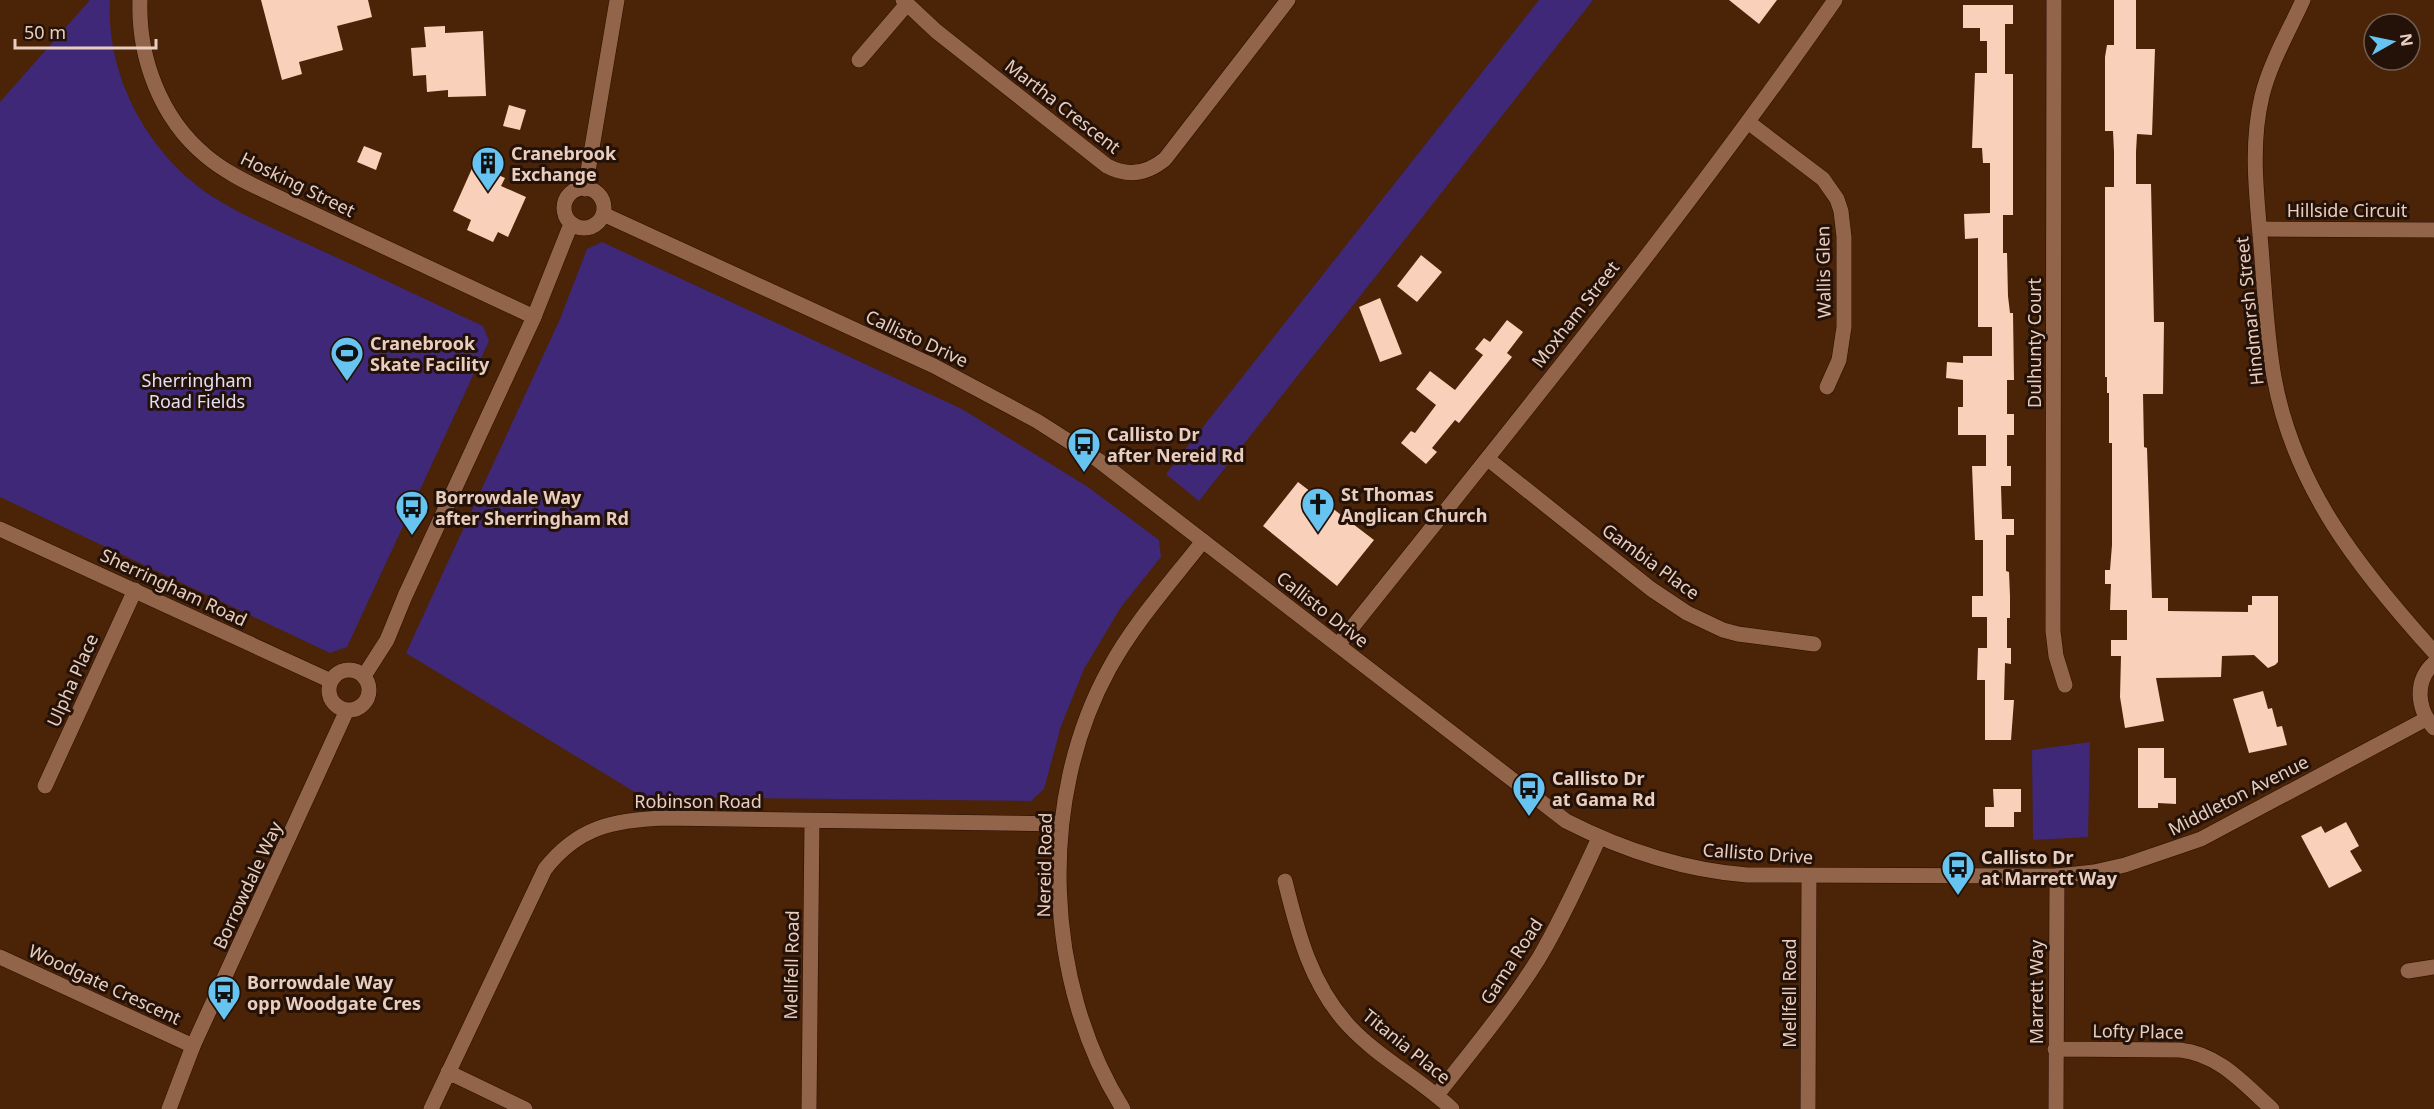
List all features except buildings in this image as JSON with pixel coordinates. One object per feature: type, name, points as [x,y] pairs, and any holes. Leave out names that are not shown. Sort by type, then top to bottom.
[{"type":"street","name":"Hosking Street","points":[[140,0],[139,27],[154,85],[172,116],[205,155],[234,176],[534,317]]},
{"type":"street","points":[[585,189],[618,0]]},
{"type":"street","name":"Martha Crescent","points":[[905,2],[936,32],[1107,166],[1128,174],[1149,170],[1165,159],[1288,0]]},
{"type":"street","name":"Moxham Street","points":[[1338,645],[1488,459],[1748,122],[1835,0]]},
{"type":"street","name":"Dulhunty Court","points":[[2054,0],[2053,631],[2056,656],[2065,685]]},
{"type":"street","name":"Hindmarsh Street","points":[[2303,0],[2272,66],[2258,115],[2254,151],[2267,325],[2274,377],[2295,452],[2312,488],[2346,546],[2393,606],[2434,652]]},
{"type":"street","points":[[859,60],[905,2]]},
{"type":"street","name":"Wallis Glen","points":[[1748,122],[1823,179],[1841,211],[1844,237],[1844,327],[1839,360],[1827,387]]},
{"type":"street","points":[[585,189],[591,190],[600,197],[604,208],[600,220],[590,227],[583,228],[571,224],[565,213],[565,201],[573,191],[585,189]]},
{"type":"street","name":"Callisto Drive","points":[[603,214],[923,361],[1037,421],[1098,460],[1539,801],[1566,821],[1599,838],[1644,854],[1698,869],[1747,875],[2057,876]]},
{"type":"street","points":[[347,711],[341,709],[332,700],[329,687],[331,681],[340,672],[346,670],[359,672],[364,676],[387,640],[414,575],[534,317],[571,224]]},
{"type":"street","name":"Hillside Circuit","points":[[2260,229],[2434,230]]},
{"type":"street","name":"Gambia Place","points":[[1488,459],[1652,589],[1687,613],[1723,630],[1738,634],[1814,644]]},
{"type":"street","name":"Sherringham Road","points":[[0,529],[331,681]]},
{"type":"street","name":"Nereid Road","points":[[1123,1109],[1095,1056],[1081,1020],[1070,978],[1060,903],[1061,824],[1077,748],[1105,677],[1129,636],[1203,541]]},
{"type":"street","name":"Ulpha Place","points":[[45,786],[135,591]]},
{"type":"street","points":[[2430,724],[2421,706],[2420,693],[2423,679],[2434,663]]},
{"type":"street","name":"Borrowdale Way","points":[[168,1109],[193,1046],[347,711],[359,708],[368,699],[370,687],[364,676]]},
{"type":"street","name":"Middleton Avenue","points":[[2057,876],[2094,872],[2125,865],[2200,839],[2430,724]]},
{"type":"street","name":"Robinson Road","points":[[431,1109],[545,869],[556,855],[593,829],[641,819],[1061,824]]},
{"type":"street","name":"Mellfell Road","points":[[809,1109],[812,820]]},
{"type":"street","name":"Gama Road","points":[[1437,1095],[1508,1004],[1539,957],[1569,904],[1599,838]]},
{"type":"street","name":"Mellfell Road","points":[[1808,1109],[1809,876]]},
{"type":"street","name":"Marrett Way","points":[[2056,1109],[2057,876]]},
{"type":"street","name":"Titania Place","points":[[1285,881],[1304,950],[1327,998],[1362,1038],[1452,1109]]},
{"type":"street","name":"Woodgate Crescent","points":[[0,957],[193,1046]]},
{"type":"street","points":[[2408,970],[2434,967]]},
{"type":"street","name":"Lofty Place","points":[[2055,1049],[2180,1050],[2200,1053],[2220,1064],[2272,1109]]},
{"type":"street","points":[[448,1072],[525,1109]]},
{"type":"green space","name":"Sherringham Road Fields","points":[[90,0],[110,0],[115,57],[124,85],[151,136],[169,159],[190,179],[213,197],[254,220],[483,326],[489,341],[347,647],[330,653],[0,497],[0,102]]},
{"type":"green space","points":[[1539,0],[1593,0],[1199,501],[1166,474]]},
{"type":"green space","points":[[602,242],[962,409],[1088,487],[1159,540],[1161,557],[1121,607],[1084,669],[1061,726],[1044,789],[1031,801],[643,797],[406,653],[560,319],[587,249]]},
{"type":"green space","points":[[2090,742],[2088,837],[2033,840],[2032,750]]},
{"type":"place","name":"Cranebrook Exchange","points":[[488,192]]},
{"type":"place","name":"Cranebrook Skate Facility","points":[[347,382]]},
{"type":"place","name":"Callisto Dr after Nereid Rd","points":[[1084,473]]},
{"type":"place","name":"St Thomas Anglican Church","points":[[1318,533]]},
{"type":"place","name":"Borrowdale Way after Sherringham Rd","points":[[412,536]]},
{"type":"place","name":"Callisto Dr at Gama Rd","points":[[1529,817]]},
{"type":"place","name":"Callisto Dr at Marrett Way","points":[[1958,896]]},
{"type":"place","name":"Borrowdale Way opp Woodgate Cres","points":[[224,1021]]}]
